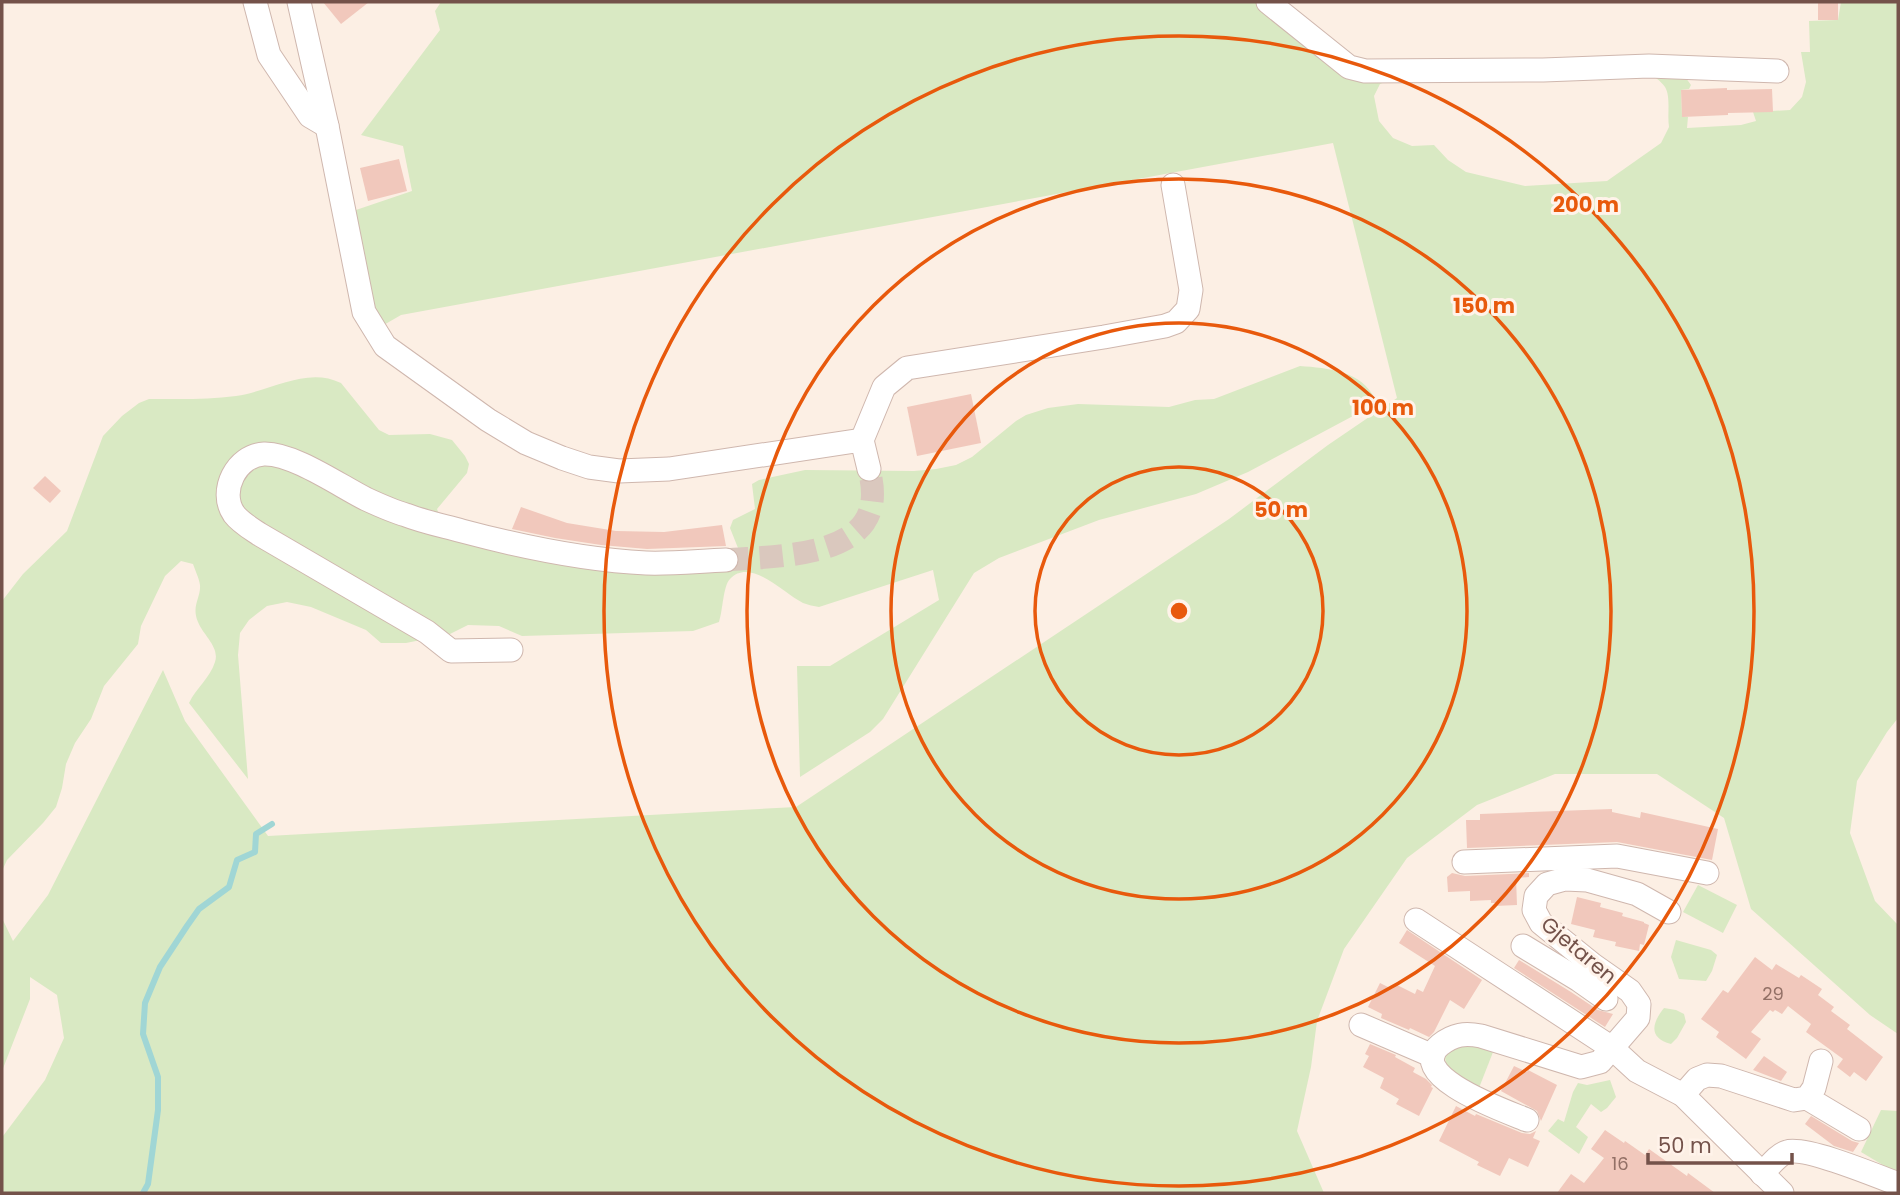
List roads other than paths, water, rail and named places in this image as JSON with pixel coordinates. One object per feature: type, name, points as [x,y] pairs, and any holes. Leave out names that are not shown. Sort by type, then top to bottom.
[{"type":"street","points":[[255,2],[269,55],[310,116],[327,126]]},
{"type":"street","points":[[299,2],[364,312],[385,346],[488,420],[526,443],[589,467],[640,471],[679,468],[862,440]]},
{"type":"street","points":[[1268,2],[1349,67],[1365,71],[1543,70],[1649,66],[1777,71]]},
{"type":"street","points":[[869,469],[862,440],[884,387],[907,368],[1104,337],[1175,322],[1188,309],[1191,290],[1173,185]]},
{"type":"street","points":[[511,649],[451,651],[427,632],[259,534],[235,516],[230,506],[227,496],[233,476],[247,460],[265,454],[275,455],[308,467],[388,509],[498,540],[598,560],[648,563],[726,560]]},
{"type":"street","points":[[1464,862],[1616,856],[1707,873]]},
{"type":"street","points":[[1636,894],[1647,861]]},
{"type":"street","name":"Gjetaren","points":[[1433,1056],[1437,1048],[1451,1037],[1467,1034],[1581,1067],[1600,1062],[1639,1018],[1639,1004],[1630,991],[1586,973],[1541,923],[1534,910],[1536,896],[1547,884],[1565,878],[1587,880],[1636,894],[1669,912]]},
{"type":"street","points":[[1416,920],[1612,1048],[1637,1071],[1683,1095],[1782,1193]]},
{"type":"street","points":[[1522,946],[1586,973],[1606,999]]},
{"type":"street","points":[[1361,1025],[1433,1056],[1434,1066],[1442,1077],[1462,1091],[1527,1120]]},
{"type":"street","points":[[1807,1098],[1814,1088],[1821,1061]]},
{"type":"street","points":[[1683,1095],[1697,1079],[1707,1075],[1721,1076],[1794,1100],[1807,1098],[1859,1129]]},
{"type":"street","points":[[1762,1174],[1782,1154],[1798,1151],[1898,1184]]},
{"type":"waterway","points":[[143,1193],[148,1184],[158,1110],[158,1077],[143,1034],[145,1003],[160,967],[199,909],[229,887],[237,860],[255,852],[256,834],[272,824]]},
{"type":"tunnel","points":[[726,560],[809,552],[831,546],[849,537],[863,524],[871,507],[869,469]]}]
